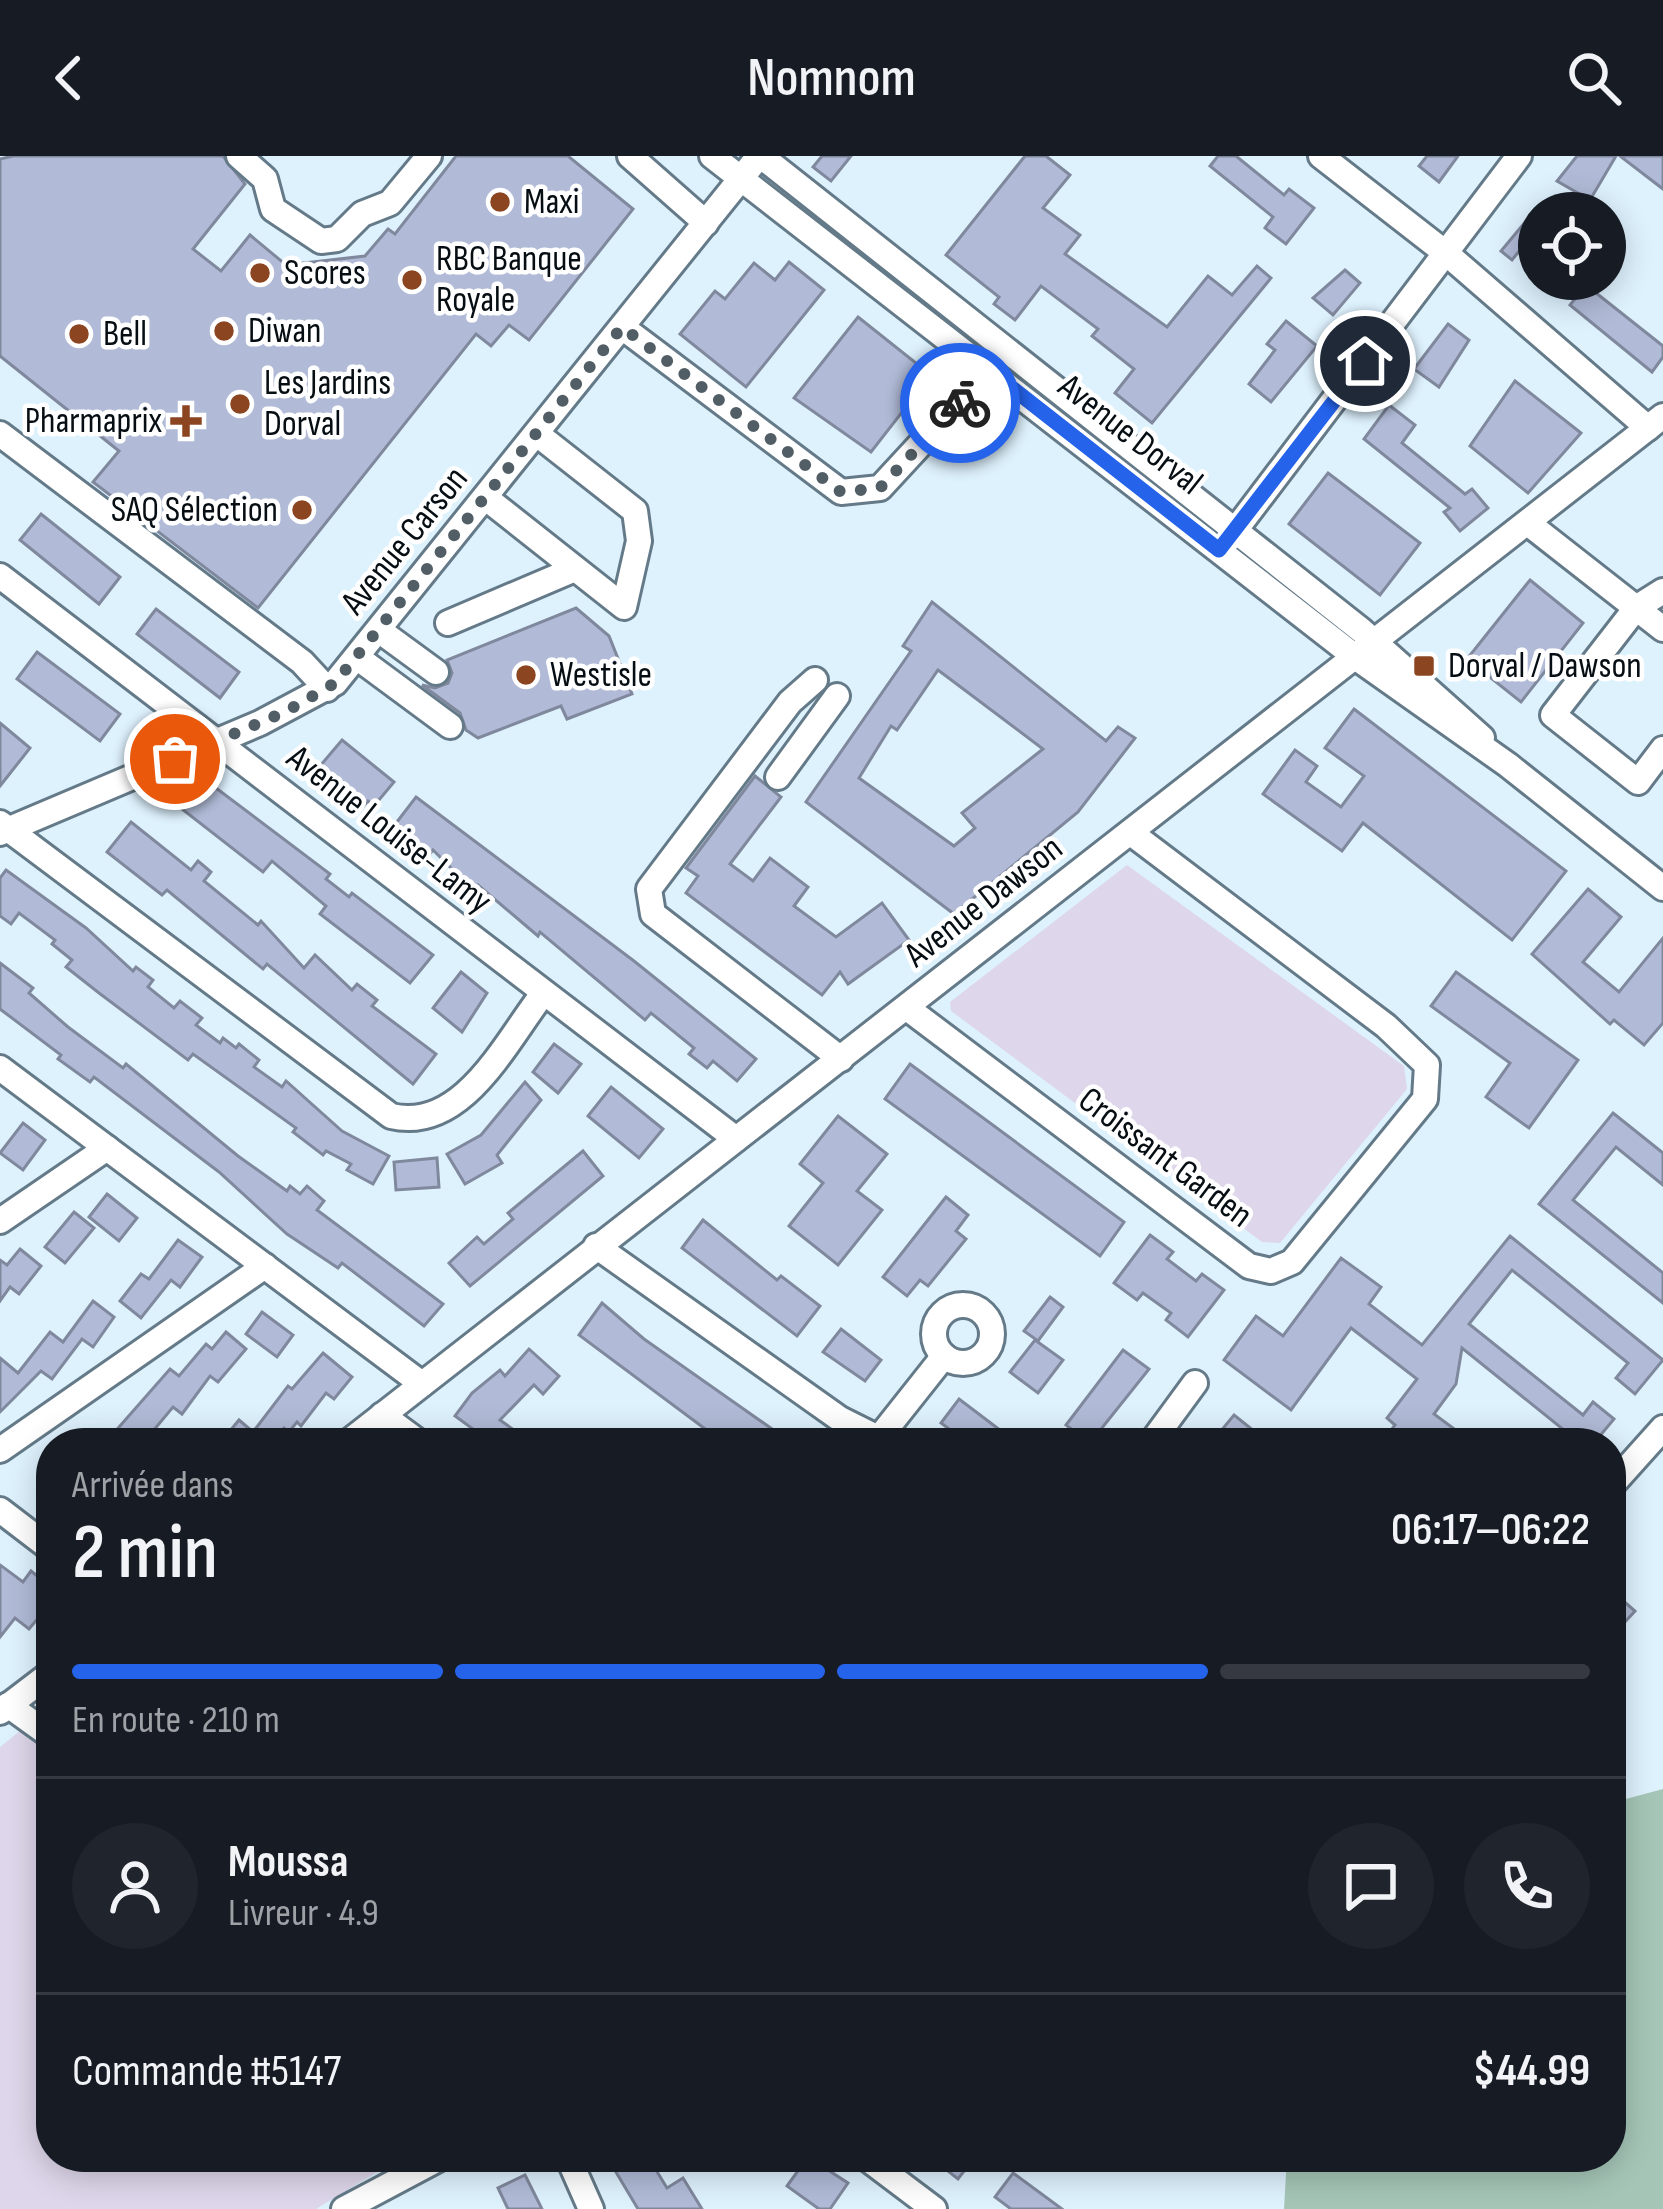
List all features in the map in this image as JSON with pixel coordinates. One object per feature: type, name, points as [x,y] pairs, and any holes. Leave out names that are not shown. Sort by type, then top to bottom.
[{"type":"street","points":[[239,156],[265,179],[273,209],[321,241],[341,236],[362,214],[390,203],[429,156]]},
{"type":"street","points":[[630,156],[706,223]]},
{"type":"street","name":"Avenue Dorval","points":[[712,156],[989,370],[1227,541]]},
{"type":"street","name":"Avenue Carson","points":[[3,828],[216,742],[327,689],[380,631],[760,156]]},
{"type":"street","name":"Avenue Dorval","points":[[760,156],[1227,541],[1663,888]]},
{"type":"street","points":[[1321,156],[1655,422]]},
{"type":"street","points":[[1227,541],[1519,156]]},
{"type":"street","points":[[622,327],[841,492],[880,488],[989,370]]},
{"type":"street","name":"Avenue Dawson","points":[[366,1428],[1655,422]]},
{"type":"street","points":[[0,434],[302,662],[327,689]]},
{"type":"street","points":[[486,498],[624,607],[638,541],[635,511],[537,434]]},
{"type":"street","points":[[1528,524],[1663,629]]},
{"type":"street","points":[[448,623],[575,569]]},
{"type":"street","name":"Avenue Louise-Lamy","points":[[0,576],[736,1139]]},
{"type":"street","points":[[1663,591],[1636,608],[1553,715],[1638,782],[1663,749]]},
{"type":"street","points":[[380,631],[436,672]]},
{"type":"street","points":[[358,658],[450,727]]},
{"type":"street","points":[[815,680],[790,702],[649,889],[653,914],[841,1059]]},
{"type":"street","points":[[778,777],[836,696]]},
{"type":"street","points":[[3,828],[391,1116],[412,1121],[458,1103],[542,995]]},
{"type":"street","name":"Croissant Garden","points":[[907,1008],[1249,1267],[1271,1271],[1292,1262],[1425,1099],[1427,1065],[1386,1026],[1131,832]]},
{"type":"street","points":[[0,1068],[422,1384]]},
{"type":"street","points":[[0,1221],[107,1148]]},
{"type":"street","points":[[596,1246],[858,1428]]},
{"type":"street","points":[[0,1450],[265,1266]]},
{"type":"street","points":[[893,1428],[944,1356]]},
{"type":"street","points":[[1162,1428],[1195,1383]]},
{"type":"street","points":[[382,1415],[400,1428]]},
{"type":"street","points":[[1626,1469],[1663,1428]]},
{"type":"street","points":[[0,1510],[36,1538]]},
{"type":"street","points":[[36,1684],[4,1709],[36,1727]]},
{"type":"street","points":[[344,2209],[414,2172]]},
{"type":"street","points":[[575,2172],[591,2209]]},
{"type":"street","points":[[885,2172],[934,2209]]},
{"type":"shaded area","points":[[776,190],[853,242],[1192,512],[1190,514]]},
{"type":"shaded area","points":[[1127,865],[1404,1066],[1407,1089],[1280,1243],[1262,1242],[951,1011],[950,1002]]},
{"type":"shaded area","points":[[36,1718],[36,2172],[377,2172],[316,2209],[0,2209],[0,1747]]},
{"type":"shaded area","points":[[1663,1789],[1663,2209],[1284,2209],[1286,2172],[1626,2172],[1626,1799]]},
{"type":"building","name":"Les Jardins Dorval","points":[[223,156],[245,184],[193,249],[221,271],[250,235],[286,265],[365,256],[388,229],[395,234],[456,156],[568,156],[633,209],[529,340],[509,325],[491,346],[476,334],[258,608],[93,482],[119,451],[0,356],[0,159]]},
{"type":"building","points":[[822,156],[851,156],[831,181],[813,167]]},
{"type":"building","points":[[1025,156],[1046,156],[1070,175],[1043,208],[1080,235],[1065,254],[1167,327],[1208,276],[1232,295],[1257,266],[1271,278],[1152,423],[1115,393],[1134,369],[1092,336],[1098,329],[1041,286],[1015,320],[994,304],[999,297],[946,255]]},
{"type":"building","points":[[1218,156],[1236,156],[1284,195],[1289,189],[1314,208],[1286,244],[1265,228],[1273,217],[1210,166]]},
{"type":"building","points":[[1427,156],[1458,156],[1439,182],[1419,166]]},
{"type":"building","points":[[1577,156],[1616,156],[1595,192],[1576,192],[1557,181]]},
{"type":"building","points":[[1620,156],[1663,156],[1663,189]]},
{"type":"building","points":[[1518,231],[1518,252],[1512,260],[1501,251]]},
{"type":"building","points":[[789,262],[824,290],[746,387],[680,334],[715,291],[725,299],[754,263],[775,280]]},
{"type":"building","points":[[1345,270],[1360,283],[1333,315],[1313,298]]},
{"type":"building","points":[[1574,300],[1605,300],[1663,346],[1663,357],[1652,372],[1570,305]]},
{"type":"building","points":[[858,317],[931,375],[871,452],[794,398]]},
{"type":"building","points":[[1286,321],[1317,346],[1271,402],[1249,384],[1275,350],[1267,344]]},
{"type":"building","points":[[1448,324],[1469,340],[1439,387],[1414,369]]},
{"type":"building","points":[[1515,381],[1581,433],[1528,493],[1470,446]]},
{"type":"building","points":[[1389,405],[1415,425],[1402,443],[1465,494],[1472,489],[1488,508],[1460,531],[1444,512],[1450,508],[1364,439]]},
{"type":"building","points":[[1328,473],[1420,543],[1380,595],[1289,524]]},
{"type":"building","points":[[41,514],[120,577],[99,604],[20,540]]},
{"type":"building","points":[[1530,580],[1583,623],[1521,702],[1467,659]]},
{"type":"building","points":[[932,602],[1106,741],[1118,727],[1135,738],[1078,812],[954,914],[806,802],[911,651],[903,646]],"holes":[[[938,670],[1043,749],[962,813],[975,828],[954,846],[859,778],[891,726],[897,730]]]},
{"type":"building","name":"Westisle","points":[[576,608],[609,636],[632,694],[567,719],[561,706],[478,738],[466,730],[460,713],[422,685],[435,688],[448,683],[452,673],[447,660]]},
{"type":"building","points":[[156,609],[239,672],[220,698],[137,634]]},
{"type":"building","points":[[37,652],[120,714],[100,741],[17,679]]},
{"type":"building","points":[[1354,709],[1566,871],[1512,940],[1363,823],[1342,851],[1263,794],[1295,750],[1317,766],[1306,782],[1341,807],[1364,776],[1325,748]]},
{"type":"building","points":[[0,723],[30,748],[0,786]]},
{"type":"building","points":[[342,740],[394,782],[374,806],[368,801],[363,807],[320,766]]},
{"type":"building","points":[[755,776],[781,797],[730,864],[753,881],[770,858],[808,887],[794,906],[836,937],[882,903],[909,940],[848,984],[840,972],[822,995],[686,893],[698,876],[686,868]]},
{"type":"building","points":[[212,785],[330,874],[326,879],[349,897],[352,893],[433,955],[410,983],[320,914],[326,906],[272,861],[263,872],[182,809],[197,790],[204,795]]},
{"type":"building","points":[[416,797],[756,1059],[737,1081],[713,1061],[707,1068],[689,1054],[694,1048],[651,1013],[645,1020],[478,885],[473,890],[433,850],[429,855],[393,827]]},
{"type":"building","points":[[131,822],[191,870],[198,861],[211,872],[204,881],[258,925],[261,921],[304,968],[315,955],[352,990],[357,984],[377,1000],[372,1006],[436,1054],[413,1084],[267,964],[263,969],[167,890],[162,895],[107,852]]},
{"type":"building","points":[[6,870],[86,928],[133,971],[136,967],[153,980],[148,987],[174,1008],[180,1001],[202,1018],[196,1025],[220,1043],[223,1038],[236,1048],[239,1044],[259,1060],[254,1067],[282,1087],[286,1081],[342,1131],[389,1156],[373,1184],[347,1170],[351,1164],[326,1151],[323,1155],[293,1132],[296,1128],[193,1054],[188,1060],[99,993],[66,967],[72,960],[52,944],[55,940],[19,913],[11,924],[0,916],[0,878]]},
{"type":"building","points":[[1588,889],[1621,917],[1583,962],[1619,992],[1663,938],[1663,1023],[1644,1045],[1614,1020],[1610,1024],[1532,954]]},
{"type":"building","points":[[0,963],[33,988],[29,993],[68,1027],[123,1068],[126,1064],[238,1156],[287,1191],[290,1186],[300,1194],[307,1186],[324,1201],[317,1210],[443,1304],[424,1326],[342,1263],[338,1268],[287,1234],[219,1172],[94,1077],[90,1082],[58,1059],[61,1055],[0,1009]]},
{"type":"building","points":[[461,972],[487,993],[462,1032],[433,1008]]},
{"type":"building","points":[[1456,972],[1578,1060],[1529,1128],[1486,1097],[1510,1063],[1431,1006]]},
{"type":"building","points":[[554,1044],[581,1064],[558,1093],[533,1072]]},
{"type":"building","points":[[910,1064],[1124,1222],[1100,1256],[885,1099]]},
{"type":"building","points":[[525,1082],[541,1100],[497,1155],[502,1163],[465,1184],[447,1154],[481,1135]]},
{"type":"building","points":[[611,1087],[663,1129],[639,1158],[588,1116]]},
{"type":"building","points":[[1613,1113],[1663,1153],[1663,1185],[1616,1147],[1573,1200],[1663,1273],[1663,1303],[1539,1204]]},
{"type":"building","points":[[838,1116],[887,1154],[857,1191],[882,1210],[838,1265],[789,1226],[823,1183],[800,1164]]},
{"type":"building","points":[[23,1123],[45,1140],[23,1170],[0,1153]]},
{"type":"building","points":[[583,1151],[603,1176],[470,1286],[449,1263],[477,1237],[484,1244],[513,1219],[508,1213]]},
{"type":"building","points":[[437,1158],[439,1187],[396,1190],[394,1162]]},
{"type":"building","points":[[107,1194],[137,1218],[119,1241],[89,1217]]},
{"type":"building","points":[[946,1197],[968,1215],[956,1231],[966,1239],[928,1286],[920,1280],[907,1296],[883,1277]]},
{"type":"building","points":[[74,1212],[94,1228],[65,1263],[45,1247]]},
{"type":"building","points":[[703,1220],[777,1280],[781,1276],[820,1306],[797,1336],[682,1248]]},
{"type":"building","points":[[1150,1235],[1173,1252],[1167,1259],[1196,1281],[1202,1274],[1224,1290],[1188,1337],[1166,1320],[1171,1313],[1143,1293],[1137,1300],[1114,1283]]},
{"type":"building","points":[[1510,1236],[1663,1360],[1635,1394],[1616,1378],[1628,1363],[1512,1270],[1469,1324],[1583,1415],[1593,1402],[1614,1419],[1606,1428],[1561,1428],[1462,1348],[1456,1384],[1434,1414],[1453,1428],[1393,1428],[1387,1418],[1417,1379],[1351,1328],[1291,1410],[1224,1360],[1256,1316],[1283,1336],[1341,1258],[1381,1287],[1369,1304],[1422,1345]]},
{"type":"building","points":[[178,1240],[202,1257],[180,1287],[171,1280],[141,1318],[120,1301],[141,1274],[149,1279]]},
{"type":"building","points":[[20,1249],[41,1266],[19,1294],[10,1287],[0,1301],[0,1260],[7,1265]]},
{"type":"building","points":[[1050,1297],[1063,1307],[1038,1341],[1024,1331]]},
{"type":"building","points":[[93,1301],[114,1317],[93,1347],[82,1339],[52,1379],[41,1371],[0,1412],[0,1358],[18,1373],[50,1332],[63,1342]]},
{"type":"building","points":[[602,1303],[644,1339],[771,1428],[704,1428],[579,1335]]},
{"type":"building","points":[[262,1312],[293,1335],[277,1357],[246,1334]]},
{"type":"building","points":[[841,1329],[881,1360],[865,1381],[823,1352]]},
{"type":"building","points":[[226,1332],[246,1349],[218,1382],[210,1376],[182,1414],[173,1407],[156,1428],[118,1428],[170,1369],[179,1376],[206,1344],[212,1349]]},
{"type":"building","points":[[1035,1340],[1063,1360],[1038,1393],[1010,1372]]},
{"type":"building","points":[[529,1349],[559,1376],[543,1394],[534,1385],[500,1420],[511,1428],[471,1428],[455,1416],[472,1393],[500,1370],[505,1376]]},
{"type":"building","points":[[1123,1350],[1149,1369],[1102,1428],[1066,1425]]},
{"type":"building","points":[[323,1353],[352,1377],[334,1399],[326,1393],[301,1426],[297,1422],[292,1428],[256,1428],[288,1386],[292,1389]]},
{"type":"building","points":[[959,1399],[997,1428],[948,1428],[941,1423]]},
{"type":"building","points":[[1234,1415],[1250,1428],[1223,1428]]},
{"type":"building","points":[[0,1565],[23,1582],[31,1571],[36,1575],[36,1621],[29,1629],[15,1618],[0,1637]]},
{"type":"building","points":[[616,2172],[657,2172],[667,2188],[683,2178],[702,2209],[638,2209]]},
{"type":"building","points":[[797,2172],[831,2172],[848,2183],[830,2209],[819,2209],[787,2186]]},
{"type":"building","points":[[1013,2173],[1062,2209],[1011,2209],[995,2197]]},
{"type":"building","points":[[525,2175],[542,2209],[508,2209],[498,2188]]},
{"type":"way so far","points":[[175,759],[304,703],[335,683],[622,327],[841,492],[880,488],[960,403]]},
{"type":"place","name":"Maxi","points":[[500,202]]},
{"type":"place","name":"Scores","points":[[260,273]]},
{"type":"place","name":"RBC Banque Royale","points":[[412,280]]},
{"type":"place","name":"Diwan","points":[[224,331]]},
{"type":"place","name":"Bell","points":[[79,334]]},
{"type":"place","name":"Les Jardins Dorval","points":[[240,404]]},
{"type":"place","name":"Pharmaprix","points":[[186,421]]},
{"type":"place","name":"SAQ Sélection","points":[[302,510]]},
{"type":"place","name":"Dorval / Dawson","points":[[1424,666]]},
{"type":"place","name":"Westisle","points":[[526,675]]},
{"type":"route","points":[[960,403],[989,370],[1219,550],[1365,361]]}]
